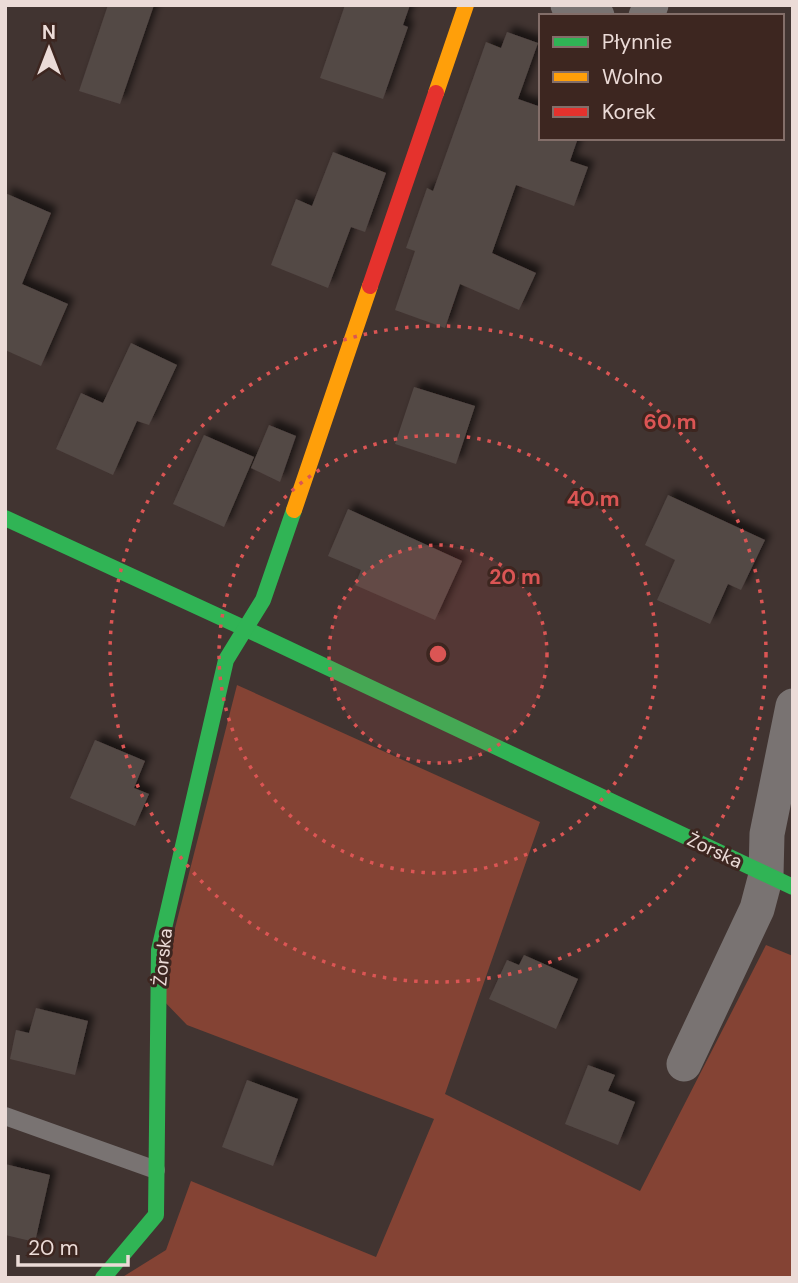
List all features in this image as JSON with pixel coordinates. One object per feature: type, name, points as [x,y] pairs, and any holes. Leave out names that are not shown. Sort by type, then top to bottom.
[{"type":"street","points":[[246,629],[263,600],[466,5]]},
{"type":"street","points":[[568,5],[592,14]]},
{"type":"street","name":"Żorska","points":[[5,518],[780,881]]},
{"type":"street","name":"Żorska","points":[[103,1278],[156,1215],[159,950],[226,660],[246,629]]},
{"type":"street","name":"Żorska","points":[[780,881],[768,834],[793,706]]},
{"type":"street","points":[[684,1065],[757,909],[780,881]]},
{"type":"lane","points":[[5,1116],[156,1170]]},
{"type":"shaded area","points":[[237,685],[540,822],[445,1094],[640,1191],[766,945],[793,956],[793,1278],[121,1278],[166,1250],[191,1181],[376,1257],[434,1119],[187,1025],[158,995]]},
{"type":"building","points":[[108,5],[154,5],[120,104],[79,91]]},
{"type":"building","points":[[345,5],[410,5],[403,25],[408,27],[383,99],[320,78]]},
{"type":"building","points":[[507,32],[538,43],[518,99],[539,106],[539,140],[577,140],[570,161],[588,167],[574,206],[516,185],[492,253],[536,273],[519,310],[460,284],[445,328],[395,310],[415,251],[406,248],[427,188],[433,191],[486,42],[501,48]]},
{"type":"building","points":[[333,152],[386,173],[365,232],[351,227],[328,288],[271,265],[296,199],[312,206]]},
{"type":"building","points":[[5,193],[51,213],[22,284],[68,304],[41,366],[5,350]]},
{"type":"building","points":[[131,343],[177,365],[149,425],[137,421],[113,475],[56,449],[81,393],[103,403]]},
{"type":"building","points":[[414,387],[475,406],[456,464],[395,444]]},
{"type":"building","points":[[269,425],[296,436],[280,482],[251,468]]},
{"type":"building","points":[[204,435],[254,457],[224,527],[173,504]]},
{"type":"building","points":[[668,495],[765,540],[741,590],[728,584],[710,624],[657,600],[675,560],[645,545]]},
{"type":"building","points":[[348,509],[462,561],[435,620],[355,585],[361,570],[328,556]]},
{"type":"building","points":[[95,740],[145,761],[134,788],[149,794],[135,826],[70,798]]},
{"type":"building","points":[[524,955],[578,979],[556,1029],[489,999],[507,960],[519,965]]},
{"type":"building","points":[[36,1008],[88,1021],[75,1075],[10,1059],[16,1030],[29,1033]]},
{"type":"building","points":[[588,1065],[615,1075],[608,1091],[635,1102],[618,1145],[565,1124]]},
{"type":"building","points":[[247,1080],[298,1099],[273,1166],[222,1147]]},
{"type":"building","points":[[5,1164],[50,1175],[35,1242],[5,1235]]},
{"type":"traffic: fast","points":[[103,1278],[156,1215],[159,950],[226,660],[263,600],[294,510]]},
{"type":"traffic: fast","points":[[5,518],[793,887]]},
{"type":"traffic: slow","points":[[436,93],[466,5]]},
{"type":"traffic: slow","points":[[294,510],[370,286]]},
{"type":"traffic: jam","points":[[370,286],[436,93]]}]
